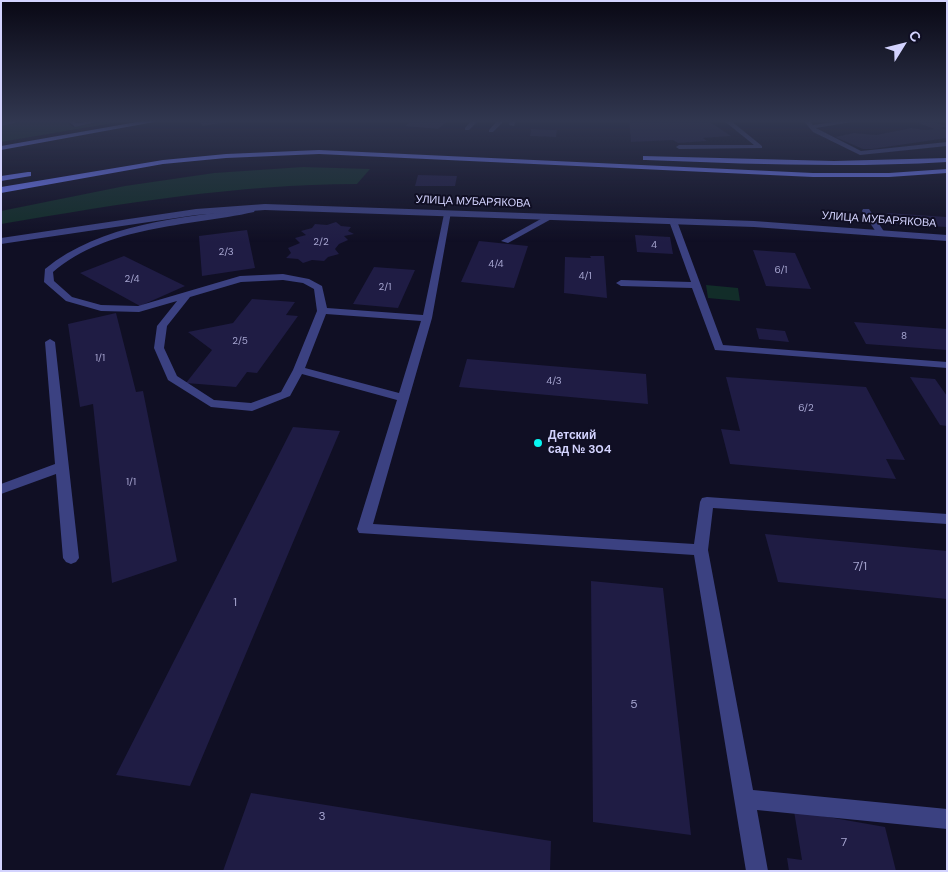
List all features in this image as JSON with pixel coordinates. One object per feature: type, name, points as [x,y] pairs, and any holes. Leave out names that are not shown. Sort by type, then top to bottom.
[{"type":"main road","points":[[1,190],[97,172],[177,161]]},
{"type":"main road","points":[[506,161],[813,175],[889,175],[947,171]]},
{"type":"main road","points":[[724,161],[795,163],[912,161]]},
{"type":"main road","points":[[1,179],[39,172]]},
{"type":"street","name":"УЛИЦА МУБАРЯКОВА","points":[[1,241],[196,212],[265,208],[754,224],[947,238]]},
{"type":"lane","points":[[185,297],[162,326],[159,348],[172,378],[211,403],[252,407],[286,394],[299,370],[322,311],[319,288],[306,281],[283,277],[240,279],[206,288],[185,297],[139,309],[101,308],[69,299],[49,282],[48,271],[57,262],[87,245],[165,223],[265,208]]},
{"type":"lane","points":[[866,211],[880,233]]},
{"type":"lane","points":[[448,214],[427,318],[364,529],[701,550]]},
{"type":"lane","points":[[505,241],[551,217]]},
{"type":"lane","points":[[673,221],[719,348],[947,366]]},
{"type":"lane","points":[[621,282],[696,285]]},
{"type":"lane","points":[[322,311],[427,318]]},
{"type":"lane","points":[[50,342],[71,558]]},
{"type":"lane","points":[[299,370],[403,398]]},
{"type":"lane","points":[[1,488],[62,467]]},
{"type":"lane","points":[[758,871],[701,550],[707,502],[947,519]]},
{"type":"lane","points":[[745,799],[947,819]]},
{"type":"green space","points":[[303,167],[370,169],[357,184],[268,187],[223,191],[90,209],[1,224],[1,211],[125,186],[214,173]]},
{"type":"green space","points":[[706,285],[738,288],[740,301],[708,298]]},
{"type":"building","points":[[418,175],[457,176],[455,186],[415,186]]},
{"type":"building","points":[[887,213],[947,217],[947,227],[894,224]]},
{"type":"building","points":[[336,222],[341,226],[351,227],[348,231],[354,234],[344,236],[348,240],[339,244],[335,249],[339,254],[328,257],[324,261],[312,260],[303,263],[298,259],[286,258],[291,253],[288,248],[300,243],[295,238],[306,235],[301,231],[312,228],[315,224],[327,225]]},
{"type":"building","points":[[247,230],[255,268],[202,276],[199,236]]},
{"type":"building","points":[[635,235],[670,237],[673,254],[637,252]]},
{"type":"building","points":[[479,241],[528,246],[514,288],[461,282]]},
{"type":"building","points":[[753,250],[795,253],[811,289],[766,286]]},
{"type":"building","points":[[124,256],[185,286],[140,306],[80,273]]},
{"type":"building","points":[[590,256],[604,256],[607,298],[564,293],[565,257],[591,258]]},
{"type":"building","points":[[374,267],[415,270],[398,308],[353,304]]},
{"type":"building","points":[[252,299],[295,302],[286,315],[298,316],[257,373],[247,372],[236,387],[186,383],[212,350],[188,332],[233,323]]},
{"type":"building","points":[[116,313],[136,392],[143,391],[177,561],[112,583],[93,404],[80,407],[68,324]]},
{"type":"building","points":[[854,322],[947,329],[947,350],[866,344]]},
{"type":"building","points":[[756,328],[785,331],[789,342],[759,339]]},
{"type":"building","points":[[467,359],[646,374],[648,404],[459,387]]},
{"type":"building","points":[[726,377],[866,387],[905,460],[886,459],[896,479],[730,464],[721,429],[740,431]]},
{"type":"building","points":[[910,377],[935,379],[947,396],[947,426],[940,425]]},
{"type":"building","points":[[293,427],[340,431],[190,786],[116,775]]},
{"type":"building","points":[[765,534],[947,551],[947,599],[778,582]]},
{"type":"building","points":[[591,581],[663,588],[691,835],[593,822]]},
{"type":"building","points":[[251,793],[551,841],[550,871],[223,871]]},
{"type":"building","points":[[794,811],[885,827],[896,871],[789,871],[787,858],[802,860]]},
{"type":"place","name":"Детский сад № 304","points":[[538,443]]}]
